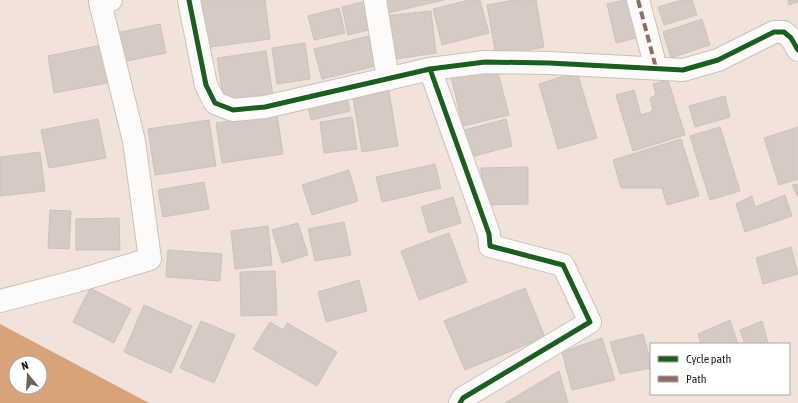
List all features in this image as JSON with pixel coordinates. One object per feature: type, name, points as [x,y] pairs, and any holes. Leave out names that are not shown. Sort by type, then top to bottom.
[{"type":"street","points":[[0,300],[77,281],[150,259],[134,141],[100,2],[111,0]]},
{"type":"street","points":[[189,0],[206,84],[215,103],[233,110],[265,107],[430,69],[484,62],[549,63],[683,70],[718,60],[774,32],[784,32],[791,38],[798,50]]},
{"type":"street","points":[[375,0],[388,79]]},
{"type":"street","points":[[638,0],[656,68]]},
{"type":"street","points":[[430,69],[489,234],[490,246],[563,265],[590,322],[463,398],[460,403]]},
{"type":"shaded area","points":[[0,324],[149,403],[0,403]]},
{"type":"building","points":[[197,0],[265,0],[270,39],[203,48]]},
{"type":"building","points":[[385,0],[444,0],[388,13]]},
{"type":"building","points":[[469,0],[480,0],[489,33],[442,45],[433,9]]},
{"type":"building","points":[[515,0],[536,0],[544,47],[496,56],[487,5]]},
{"type":"building","points":[[624,0],[636,0],[644,36],[616,43],[607,4]]},
{"type":"building","points":[[682,0],[692,0],[697,15],[664,25],[658,7]]},
{"type":"building","points":[[788,0],[798,0],[798,2],[789,5]]},
{"type":"building","points":[[366,1],[373,29],[348,35],[342,7]]},
{"type":"building","points":[[339,8],[345,33],[314,40],[308,16]]},
{"type":"building","points":[[431,11],[436,53],[389,60],[383,16]]},
{"type":"building","points":[[702,19],[710,45],[671,58],[663,32]]},
{"type":"building","points":[[160,24],[166,53],[122,62],[116,33]]},
{"type":"building","points":[[369,36],[376,66],[322,79],[314,49]]},
{"type":"building","points":[[305,43],[310,79],[277,84],[272,48]]},
{"type":"building","points":[[106,44],[113,82],[54,93],[48,56]]},
{"type":"building","points":[[266,51],[273,96],[224,103],[217,58]]},
{"type":"building","points":[[496,65],[509,115],[463,126],[451,77]]},
{"type":"building","points":[[577,72],[597,138],[558,149],[539,84]]},
{"type":"building","points":[[668,80],[685,135],[633,151],[616,95],[634,90],[641,115],[653,111],[650,98],[656,95],[653,84]]},
{"type":"building","points":[[389,91],[398,146],[362,152],[353,98]]},
{"type":"building","points":[[346,93],[350,111],[311,120],[307,102]]},
{"type":"building","points":[[725,96],[730,117],[695,127],[689,106]]},
{"type":"building","points":[[277,114],[283,154],[222,163],[216,123]]},
{"type":"building","points":[[352,117],[357,149],[324,153],[320,122]]},
{"type":"building","points":[[98,119],[106,158],[49,168],[41,130]]},
{"type":"building","points":[[506,119],[512,146],[471,157],[464,130]]},
{"type":"building","points":[[209,120],[216,166],[155,175],[148,129]]},
{"type":"building","points":[[720,127],[740,191],[710,200],[690,136]]},
{"type":"building","points":[[798,127],[798,179],[779,185],[764,138]]},
{"type":"building","points":[[681,139],[699,196],[667,205],[662,188],[621,188],[613,160]]},
{"type":"building","points":[[40,152],[45,191],[0,196],[0,157]]},
{"type":"building","points":[[435,164],[441,188],[382,202],[376,177]]},
{"type":"building","points":[[528,167],[528,204],[482,205],[481,168]]},
{"type":"building","points":[[349,170],[358,201],[312,215],[302,185]]},
{"type":"building","points":[[204,182],[209,209],[163,217],[158,190]]},
{"type":"building","points":[[798,184],[798,197],[792,185]]},
{"type":"building","points":[[785,195],[792,216],[745,232],[736,204],[752,196],[755,207]]},
{"type":"building","points":[[453,197],[461,223],[429,233],[421,207]]},
{"type":"building","points":[[50,210],[71,211],[69,249],[48,248]]},
{"type":"building","points":[[119,218],[120,250],[76,250],[76,219]]},
{"type":"building","points":[[344,222],[351,255],[315,261],[308,229]]},
{"type":"building","points":[[298,223],[308,255],[282,263],[272,230]]},
{"type":"building","points":[[268,226],[272,265],[235,269],[231,231]]},
{"type":"building","points":[[449,233],[467,282],[419,300],[401,251]]},
{"type":"building","points":[[791,247],[798,274],[763,284],[756,258]]},
{"type":"building","points":[[168,250],[222,254],[220,281],[166,277]]},
{"type":"building","points":[[275,271],[277,315],[241,316],[240,272]]},
{"type":"building","points":[[359,280],[367,311],[326,322],[318,292]]},
{"type":"building","points":[[90,288],[131,309],[114,343],[73,322]]},
{"type":"building","points":[[525,288],[545,337],[465,370],[444,321]]},
{"type":"building","points":[[144,305],[192,326],[171,373],[124,352]]},
{"type":"building","points":[[730,320],[738,343],[701,343],[698,334]]},
{"type":"building","points":[[201,321],[235,335],[214,383],[180,368]]},
{"type":"building","points":[[762,321],[768,343],[745,343],[740,330]]},
{"type":"building","points":[[270,322],[283,330],[287,323],[337,352],[317,386],[253,349]]},
{"type":"building","points":[[643,334],[650,358],[650,368],[620,374],[610,342]]},
{"type":"building","points":[[602,338],[615,380],[572,390],[562,352]]},
{"type":"building","points":[[559,371],[568,403],[505,403]]},
{"type":"marked path","points":[[638,0],[656,68]]},
{"type":"cycle path","points":[[189,0],[206,85],[215,103],[233,110],[265,107],[430,69],[485,62],[549,63],[683,70],[718,60],[774,32],[784,32],[791,38],[798,50]]},
{"type":"cycle path","points":[[430,69],[489,234],[490,246],[563,265],[590,322],[463,398],[460,403]]}]
